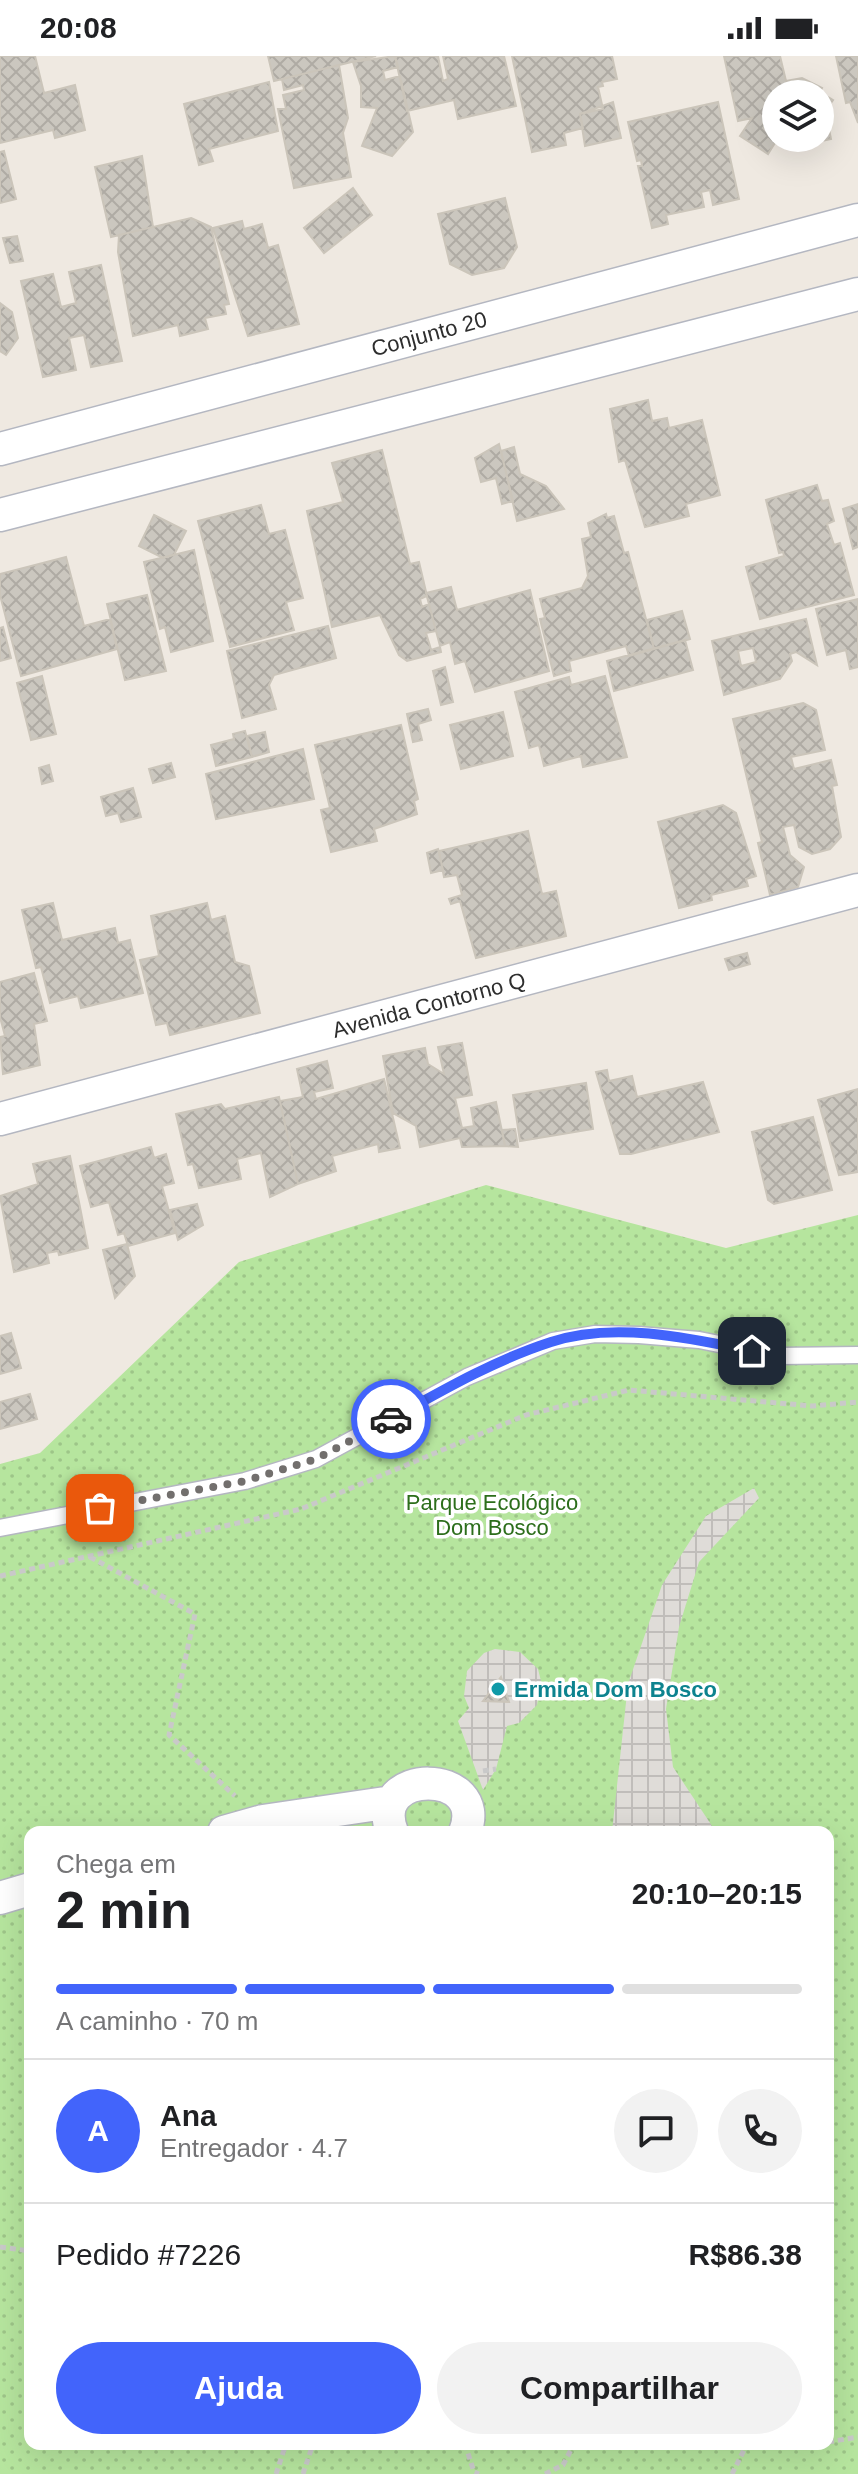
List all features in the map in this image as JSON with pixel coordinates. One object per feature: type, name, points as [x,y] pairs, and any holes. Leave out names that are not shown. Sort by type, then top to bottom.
[{"type":"street","name":"Conjunto 20","points":[[0,449],[858,220]]},
{"type":"street","points":[[0,515],[858,294]]},
{"type":"street","name":"Avenida Contorno Q","points":[[0,1119],[858,890]]},
{"type":"street","points":[[249,1826],[278,1819],[392,1817],[408,1786],[430,1780],[451,1787],[465,1805],[465,1826]]},
{"type":"street","points":[[278,1819],[318,1826]]},
{"type":"street","points":[[0,1898],[24,1891]]},
{"type":"lane","points":[[0,1528],[245,1481],[316,1459],[467,1377],[553,1341],[595,1334],[639,1335],[699,1340],[779,1356],[858,1355]]},
{"type":"path","points":[[0,1576],[301,1509],[526,1415],[629,1390],[812,1406],[858,1402]]},
{"type":"path","points":[[89,1557],[195,1614],[169,1735],[278,1819]]},
{"type":"path","points":[[0,2247],[24,2250]]},
{"type":"path","points":[[834,2441],[858,2437]]},
{"type":"path","points":[[276,2474],[284,2450]]},
{"type":"path","points":[[303,2474],[311,2450]]},
{"type":"path","points":[[467,2450],[474,2472],[479,2474]]},
{"type":"path","points":[[545,2474],[563,2465],[571,2450]]},
{"type":"path","points":[[732,2474],[744,2450]]},
{"type":"green space","name":"Parque Ecológico Dom Bosco","points":[[486,1185],[726,1248],[858,1215],[858,2474],[0,2474],[0,1464],[40,1453],[239,1262]]},
{"type":"shaded area","points":[[754,1488],[759,1498],[699,1562],[679,1627],[666,1709],[673,1767],[712,1826],[613,1826],[628,1684],[662,1585],[706,1516]]},
{"type":"shaded area","points":[[495,1649],[520,1652],[538,1669],[541,1681],[537,1705],[519,1723],[507,1726],[496,1769],[483,1790],[458,1721],[469,1708],[464,1696],[467,1671],[484,1653]]},
{"type":"building","points":[[0,56],[35,56],[44,93],[75,85],[85,130],[55,138],[53,130],[0,143]]},
{"type":"building","points":[[268,56],[376,56],[274,81]]},
{"type":"building","points":[[395,56],[398,67],[383,71],[385,80],[400,76],[413,132],[392,156],[362,146],[377,108],[361,107],[361,86],[353,62]]},
{"type":"building","points":[[395,56],[438,56],[443,81],[448,79],[443,56],[504,56],[516,106],[458,119],[454,100],[407,111]]},
{"type":"building","points":[[512,56],[612,56],[617,79],[602,82],[603,86],[598,87],[603,109],[580,114],[583,128],[564,133],[566,145],[532,152]]},
{"type":"building","points":[[724,56],[780,56],[786,80],[762,80],[762,150],[740,136],[752,118],[738,121]]},
{"type":"building","points":[[836,56],[858,56],[858,123],[850,102],[846,103]]},
{"type":"building","points":[[339,65],[348,118],[343,133],[351,177],[294,188],[278,109],[286,109],[283,95],[304,90],[303,85],[284,90],[282,79]]},
{"type":"building","points":[[269,82],[278,131],[209,149],[213,161],[199,165],[184,104]]},
{"type":"building","points":[[613,102],[621,138],[585,146],[580,114]]},
{"type":"building","points":[[718,102],[739,199],[713,205],[710,190],[701,192],[704,207],[666,215],[668,224],[652,228],[638,166],[642,166],[641,160],[637,161],[628,122]]},
{"type":"building","points":[[4,151],[16,199],[0,203],[0,152]]},
{"type":"building","points":[[142,156],[153,227],[111,237],[95,167]]},
{"type":"building","points":[[353,188],[372,215],[324,253],[304,228]]},
{"type":"building","points":[[505,198],[517,247],[504,268],[472,275],[450,264],[438,214]]},
{"type":"building","points":[[191,218],[211,227],[229,304],[224,305],[226,314],[205,318],[208,329],[180,336],[178,325],[133,336],[118,252],[119,235]]},
{"type":"building","points":[[242,221],[244,229],[262,224],[268,248],[278,245],[299,324],[248,336],[213,228]]},
{"type":"building","points":[[17,236],[23,261],[10,263],[3,238]]},
{"type":"building","points":[[101,265],[122,361],[91,367],[84,335],[69,338],[76,370],[43,377],[21,281],[53,274],[61,307],[76,303],[69,272]]},
{"type":"building","points":[[0,303],[12,312],[18,338],[6,355],[0,351]]},
{"type":"building","points":[[648,400],[652,421],[667,418],[669,428],[702,420],[720,495],[686,504],[689,516],[645,527],[625,460],[619,462],[610,409]]},
{"type":"building","points":[[499,444],[513,501],[502,504],[496,478],[481,482],[475,458]]},
{"type":"building","points":[[514,447],[520,474],[546,486],[564,509],[517,521],[501,451]]},
{"type":"building","points":[[382,450],[410,564],[419,562],[427,596],[420,599],[422,607],[429,604],[436,631],[426,633],[431,650],[440,647],[441,652],[407,661],[399,655],[380,615],[332,627],[307,511],[343,502],[332,463]]},
{"type":"building","points":[[817,485],[822,501],[828,500],[834,521],[827,524],[834,545],[840,543],[854,595],[760,619],[746,567],[784,556],[783,552],[779,553],[766,500]]},
{"type":"building","points":[[858,504],[858,547],[853,549],[843,509]]},
{"type":"building","points":[[261,505],[269,534],[285,530],[303,598],[286,602],[294,630],[230,647],[198,521]]},
{"type":"building","points":[[606,514],[607,518],[614,516],[624,553],[628,552],[654,649],[629,656],[626,646],[569,661],[571,671],[554,676],[540,619],[545,618],[540,599],[582,588],[588,576],[582,539],[591,537],[588,523]]},
{"type":"building","points":[[154,515],[186,531],[174,555],[163,558],[139,546]]},
{"type":"building","points":[[194,550],[213,641],[171,652],[165,627],[160,629],[144,562]]},
{"type":"building","points":[[66,557],[84,626],[110,619],[117,649],[21,676],[0,595],[0,574]]},
{"type":"building","points":[[451,587],[457,610],[530,590],[549,671],[475,692],[465,661],[455,664],[450,642],[440,646],[426,593]]},
{"type":"building","points":[[147,595],[166,671],[125,680],[107,604]]},
{"type":"building","points":[[858,599],[858,667],[850,669],[846,650],[827,655],[816,609]]},
{"type":"building","points":[[682,611],[690,639],[654,649],[647,620]]},
{"type":"building","points":[[806,619],[817,665],[796,652],[790,654],[792,661],[780,679],[724,695],[712,641]],"holes":[[[753,648],[756,662],[741,666],[738,651]]]},
{"type":"building","points":[[328,626],[336,658],[274,675],[269,685],[276,709],[242,718],[227,651]]},
{"type":"building","points":[[3,627],[11,658],[0,661],[0,628]]},
{"type":"building","points":[[685,640],[693,670],[614,691],[607,661]]},
{"type":"building","points":[[445,667],[453,702],[441,705],[433,671]]},
{"type":"building","points":[[42,676],[56,734],[31,740],[17,683]]},
{"type":"building","points":[[605,676],[627,757],[583,767],[581,756],[544,766],[539,745],[529,748],[515,692],[569,677],[571,685]]},
{"type":"building","points":[[803,703],[816,710],[825,750],[791,757],[794,769],[831,760],[837,785],[832,786],[841,837],[830,849],[812,854],[799,847],[794,825],[783,827],[790,855],[804,867],[798,887],[770,895],[758,843],[762,842],[733,719]]},
{"type":"building","points":[[428,709],[431,720],[418,724],[422,740],[413,742],[407,714]]},
{"type":"building","points":[[503,712],[513,756],[461,769],[450,725]]},
{"type":"building","points":[[401,725],[418,799],[414,801],[417,814],[374,829],[377,841],[331,852],[321,810],[330,808],[315,745]]},
{"type":"building","points":[[245,731],[252,757],[216,766],[211,745],[234,739],[233,734]]},
{"type":"building","points":[[265,732],[269,752],[252,757],[247,736]]},
{"type":"building","points":[[303,749],[314,799],[216,819],[206,774]]},
{"type":"building","points":[[171,763],[175,777],[153,783],[149,769]]},
{"type":"building","points":[[49,765],[53,781],[42,784],[39,768]]},
{"type":"building","points":[[133,788],[141,817],[121,822],[118,813],[106,816],[101,797]]},
{"type":"building","points":[[723,805],[736,813],[756,876],[746,879],[748,886],[711,895],[712,900],[679,908],[658,822]]},
{"type":"building","points":[[528,831],[542,894],[556,891],[566,936],[476,958],[460,901],[451,904],[449,899],[462,895],[457,875],[444,877],[439,851]]},
{"type":"building","points":[[438,849],[443,870],[431,873],[427,853]]},
{"type":"building","points":[[53,903],[62,940],[115,928],[118,943],[130,940],[143,993],[81,1008],[78,996],[50,1003],[41,967],[36,968],[22,910]]},
{"type":"building","points":[[207,903],[211,920],[225,916],[235,962],[249,966],[260,1013],[170,1035],[167,1023],[156,1025],[140,960],[159,956],[151,916]]},
{"type":"building","points":[[747,953],[750,964],[729,970],[725,959]]},
{"type":"building","points":[[34,973],[47,1021],[34,1024],[40,1065],[3,1074],[0,1037],[5,1036],[0,1017],[0,982]]},
{"type":"building","points":[[462,1043],[472,1095],[455,1098],[462,1128],[474,1126],[471,1108],[496,1102],[505,1146],[462,1147],[460,1138],[420,1147],[416,1126],[393,1113],[383,1056],[425,1048],[428,1064],[444,1074],[438,1047]]},
{"type":"building","points":[[327,1061],[333,1088],[314,1092],[316,1099],[384,1079],[400,1148],[379,1152],[378,1144],[332,1156],[336,1171],[298,1184],[280,1101],[303,1097],[297,1069]]},
{"type":"building","points":[[607,1070],[609,1081],[632,1076],[637,1097],[703,1082],[719,1132],[620,1154],[596,1072]]},
{"type":"building","points":[[586,1083],[593,1129],[520,1141],[513,1095]]},
{"type":"building","points":[[858,1089],[858,1172],[839,1175],[818,1100]]},
{"type":"building","points":[[279,1097],[298,1184],[270,1197],[261,1153],[237,1159],[241,1179],[199,1188],[193,1164],[188,1165],[176,1114],[221,1104],[225,1109]]},
{"type":"building","points":[[813,1117],[832,1190],[774,1204],[768,1200],[752,1132]]},
{"type":"building","points":[[515,1129],[518,1147],[505,1146],[502,1130]]},
{"type":"building","points":[[151,1147],[154,1158],[166,1154],[174,1183],[162,1186],[175,1233],[128,1246],[124,1233],[118,1235],[109,1202],[91,1207],[80,1166]]},
{"type":"building","points":[[70,1156],[88,1248],[59,1255],[58,1251],[47,1253],[49,1263],[14,1272],[0,1196],[38,1184],[33,1164]]},
{"type":"building","points":[[197,1204],[203,1225],[178,1240],[170,1210]]},
{"type":"building","points":[[127,1244],[135,1276],[115,1298],[103,1250]]},
{"type":"building","points":[[11,1333],[21,1368],[0,1374],[0,1336]]},
{"type":"building","points":[[30,1394],[37,1419],[0,1429],[0,1402]]},
{"type":"building","name":"Ermida Dom Bosco","points":[[501,1677],[509,1702],[483,1701]]},
{"type":"way so far","points":[[100,1508],[245,1481],[316,1459],[391,1419]]},
{"type":"place","name":"Ermida Dom Bosco","points":[[498,1689]]},
{"type":"route","points":[[391,1419],[467,1377],[553,1341],[595,1334],[639,1335],[699,1340],[752,1351]]}]
